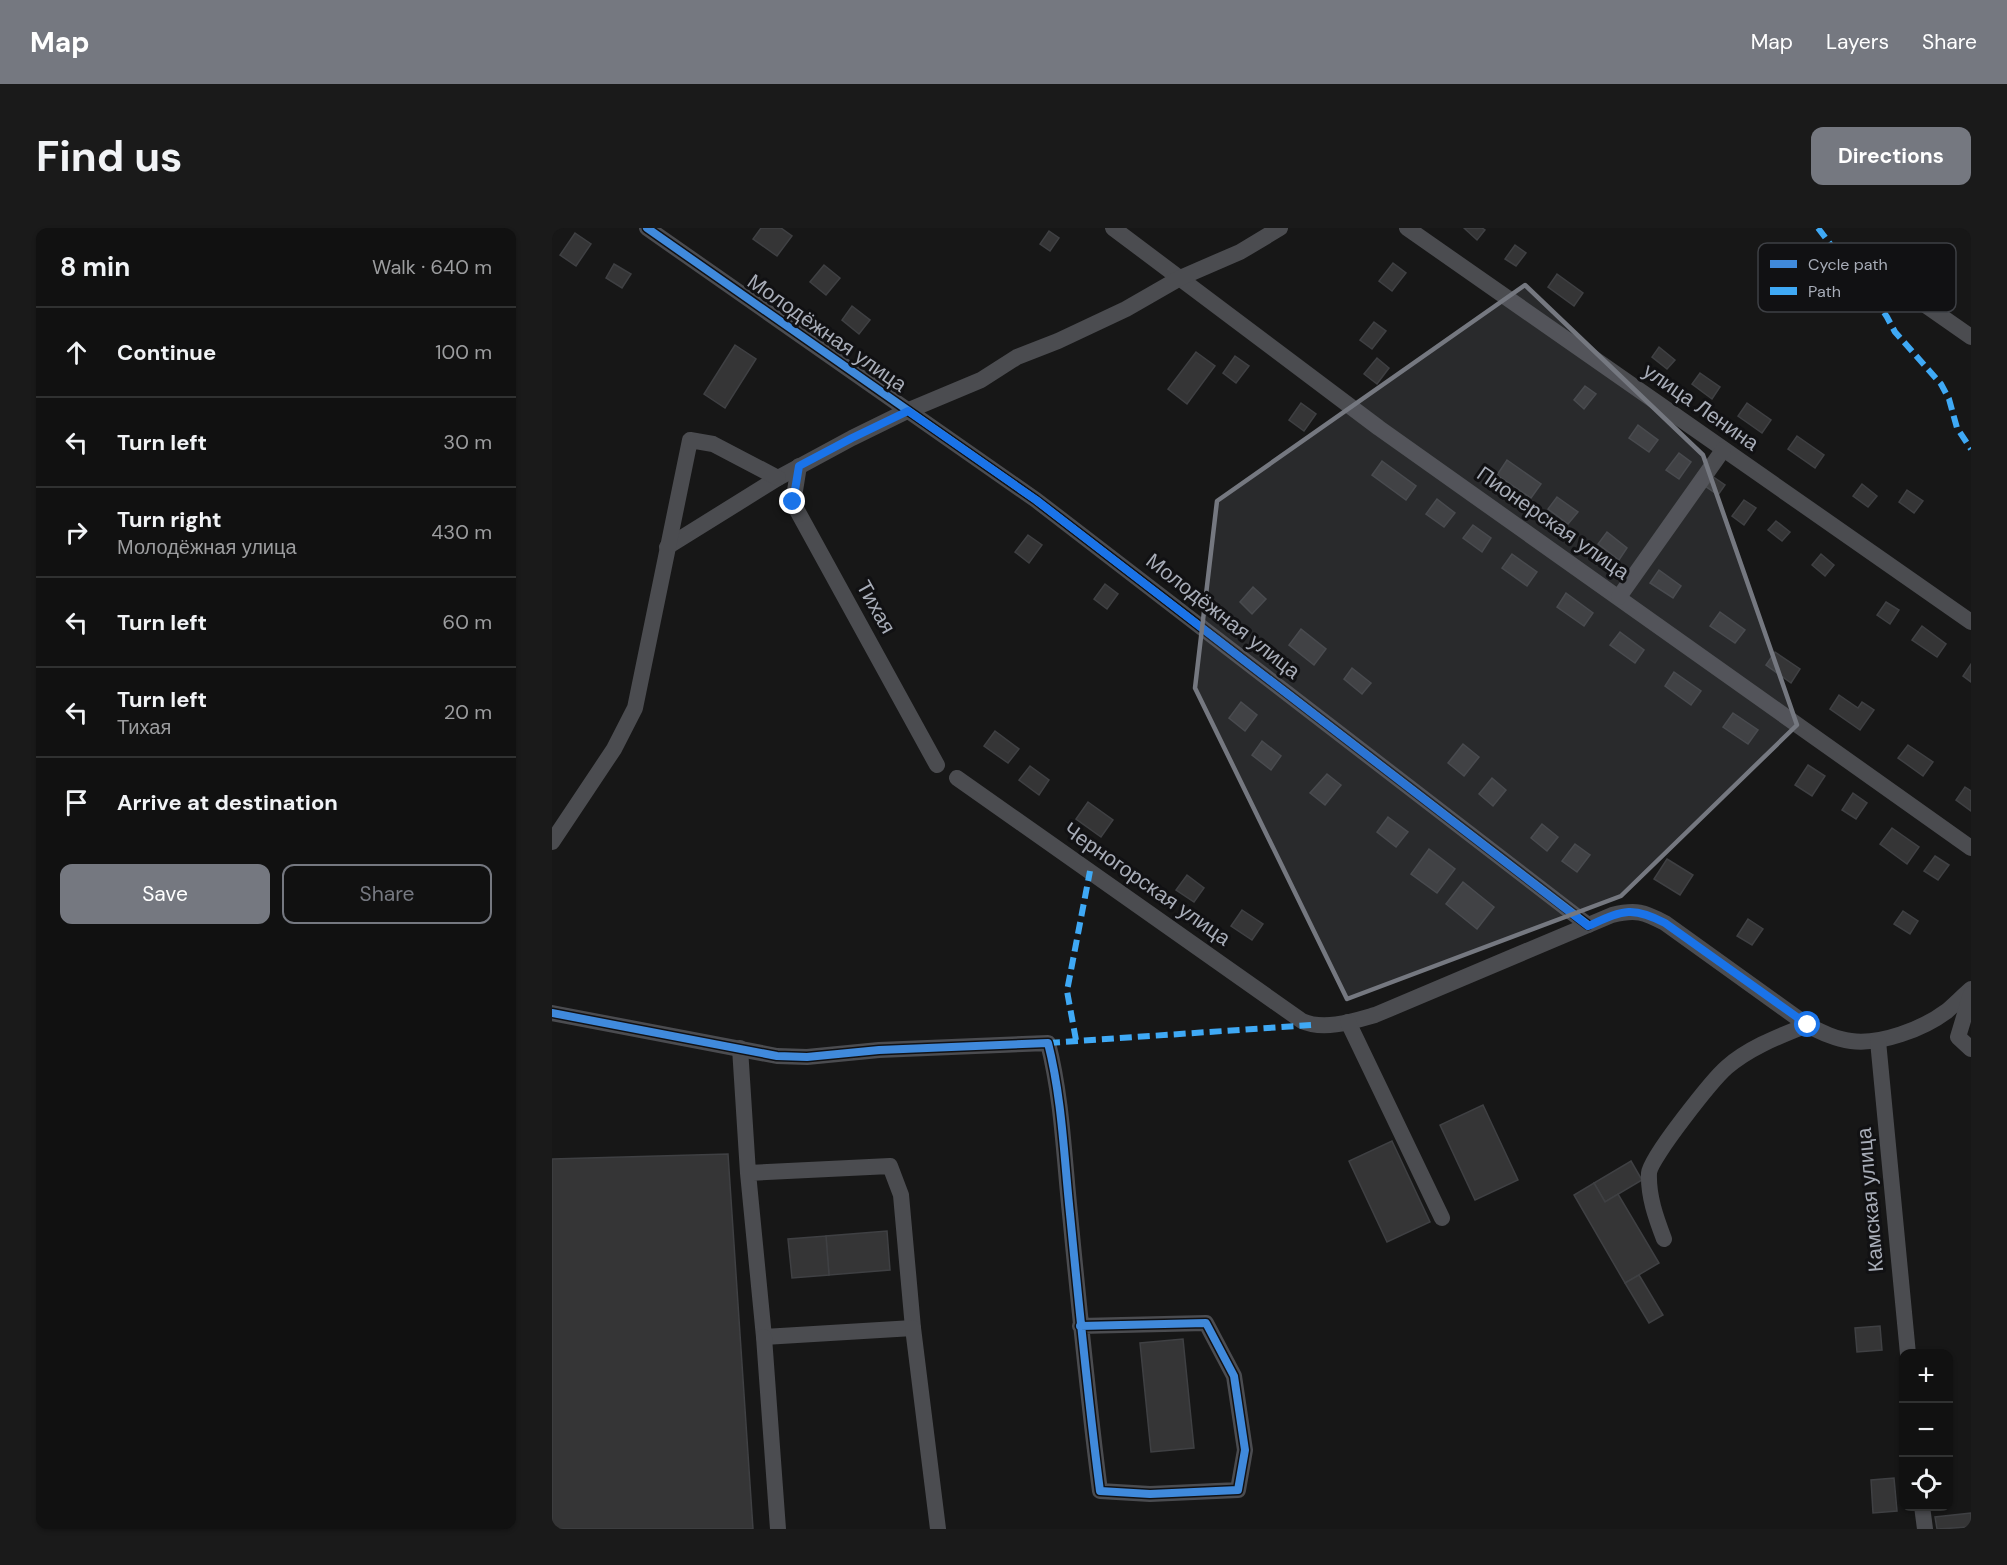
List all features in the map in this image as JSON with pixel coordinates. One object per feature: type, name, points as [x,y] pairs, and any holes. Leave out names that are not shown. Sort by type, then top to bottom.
[{"type":"street","name":"Молодёжная улица","points":[[647,228],[1036,500],[1588,926]]},
{"type":"street","name":"Пионерская улица","points":[[1113,228],[1379,428],[1971,848]]},
{"type":"street","points":[[667,548],[778,478],[852,438],[981,380],[1017,357],[1058,341],[1126,309],[1180,278],[1240,252],[1280,228]]},
{"type":"street","name":"улица Ленина","points":[[1410,229],[1723,450],[1968,618]]},
{"type":"street","points":[[1935,312],[1971,337]]},
{"type":"street","points":[[552,842],[614,749],[634,708],[690,440],[713,444],[778,478]]},
{"type":"street","points":[[1618,597],[1723,450]]},
{"type":"street","name":"Тихая","points":[[799,466],[793,502],[937,765]]},
{"type":"street","name":"Черногорская улица","points":[[957,778],[1293,1015],[1311,1025],[1348,1022]]},
{"type":"street","points":[[1442,1218],[1348,1022],[1375,1015],[1628,911],[1645,912],[1665,923],[1808,1025],[1832,1037],[1851,1041],[1878,1041],[1929,1022],[1971,991]]},
{"type":"street","points":[[1971,991],[1958,1037],[1971,1049]]},
{"type":"street","points":[[552,1013],[777,1056],[807,1057],[879,1050],[1048,1043],[1059,1100],[1080,1326],[1100,1491],[1150,1494],[1238,1490],[1245,1450],[1234,1376],[1206,1323],[1080,1326]]},
{"type":"street","points":[[1664,1239],[1652,1208],[1649,1171],[1662,1145],[1727,1067],[1764,1042],[1808,1025]]},
{"type":"street","name":"Камская улица","points":[[1878,1041],[1908,1349]]},
{"type":"street","points":[[740,1048],[748,1173],[764,1337],[778,1529]]},
{"type":"street","points":[[748,1173],[890,1166],[901,1195],[913,1328],[938,1529]]},
{"type":"street","points":[[764,1337],[913,1328]]},
{"type":"street","points":[[1923,1511],[1925,1529]]},
{"type":"highlighted area","points":[[1525,285],[1703,455],[1797,725],[1621,896],[1347,999],[1195,688],[1217,501]]},
{"type":"building","points":[[761,228],[781,228],[792,236],[777,256],[753,239]]},
{"type":"building","points":[[1464,228],[1482,228],[1485,230],[1477,240]]},
{"type":"building","points":[[1049,231],[1059,238],[1050,251],[1040,244]]},
{"type":"building","points":[[575,233],[591,244],[576,266],[560,255]]},
{"type":"building","points":[[1515,245],[1526,253],[1516,266],[1505,259]]},
{"type":"building","points":[[1393,263],[1406,273],[1392,291],[1379,281]]},
{"type":"building","points":[[614,264],[631,274],[622,288],[606,278]]},
{"type":"building","points":[[824,265],[840,278],[826,295],[810,282]]},
{"type":"building","points":[[1557,274],[1583,293],[1574,306],[1548,287]]},
{"type":"building","points":[[852,306],[870,320],[859,334],[842,320]]},
{"type":"building","points":[[1374,322],[1386,331],[1372,349],[1360,340]]},
{"type":"building","points":[[735,345],[756,359],[725,408],[704,394]]},
{"type":"building","points":[[1659,347],[1675,360],[1667,369],[1652,357]]},
{"type":"building","points":[[1196,352],[1215,366],[1187,404],[1168,389]]},
{"type":"building","points":[[1235,356],[1249,366],[1236,383],[1223,373]]},
{"type":"building","points":[[1377,358],[1389,368],[1377,384],[1364,374]]},
{"type":"building","points":[[1700,373],[1720,387],[1712,399],[1692,384]]},
{"type":"building","points":[[1585,386],[1596,394],[1584,409],[1574,400]]},
{"type":"building","points":[[1301,403],[1316,414],[1304,431],[1289,420]]},
{"type":"building","points":[[1747,403],[1771,420],[1762,433],[1738,416]]},
{"type":"building","points":[[1638,425],[1658,440],[1649,452],[1629,438]]},
{"type":"building","points":[[1797,436],[1824,455],[1815,468],[1788,449]]},
{"type":"building","points":[[1679,453],[1691,462],[1679,479],[1666,470]]},
{"type":"building","points":[[1507,460],[1541,484],[1531,498],[1497,475]]},
{"type":"building","points":[[1382,461],[1416,486],[1406,500],[1372,475]]},
{"type":"building","points":[[1712,476],[1725,485],[1718,495],[1705,486]]},
{"type":"building","points":[[1862,484],[1877,496],[1868,507],[1853,496]]},
{"type":"building","points":[[1907,490],[1923,501],[1914,513],[1899,502]]},
{"type":"building","points":[[1557,497],[1578,512],[1568,524],[1548,509]]},
{"type":"building","points":[[1437,499],[1455,513],[1444,527],[1426,514]]},
{"type":"building","points":[[1744,500],[1756,508],[1744,525],[1732,516]]},
{"type":"building","points":[[1776,521],[1790,532],[1782,541],[1768,530]]},
{"type":"building","points":[[1473,525],[1491,538],[1482,552],[1463,538]]},
{"type":"building","points":[[1607,532],[1627,548],[1619,560],[1598,544]]},
{"type":"building","points":[[1028,535],[1042,545],[1029,563],[1015,552]]},
{"type":"building","points":[[1512,554],[1537,572],[1527,586],[1502,568]]},
{"type":"building","points":[[1821,554],[1834,565],[1825,576],[1812,565]]},
{"type":"building","points":[[1659,570],[1681,586],[1673,598],[1650,583]]},
{"type":"building","points":[[1105,584],[1118,594],[1107,609],[1094,599]]},
{"type":"building","points":[[1253,587],[1266,599],[1252,614],[1240,602]]},
{"type":"building","points":[[1566,593],[1593,613],[1584,626],[1557,607]]},
{"type":"building","points":[[1886,602],[1899,610],[1890,624],[1877,615]]},
{"type":"building","points":[[1720,612],[1745,630],[1735,643],[1710,626]]},
{"type":"building","points":[[1922,626],[1946,644],[1937,657],[1912,640]]},
{"type":"building","points":[[1301,629],[1326,649],[1314,665],[1289,645]]},
{"type":"building","points":[[1620,632],[1644,650],[1635,663],[1610,645]]},
{"type":"building","points":[[1775,652],[1800,669],[1791,683],[1766,665]]},
{"type":"building","points":[[1971,664],[1971,682],[1963,676]]},
{"type":"building","points":[[1352,668],[1371,683],[1362,694],[1344,679]]},
{"type":"building","points":[[1674,672],[1701,691],[1691,705],[1665,686]]},
{"type":"building","points":[[1839,695],[1858,708],[1862,702],[1874,710],[1860,730],[1830,709]]},
{"type":"building","points":[[1241,702],[1257,715],[1245,731],[1229,718]]},
{"type":"building","points":[[1733,713],[1758,730],[1748,744],[1723,727]]},
{"type":"building","points":[[995,731],[1019,749],[1008,763],[984,746]]},
{"type":"building","points":[[1262,741],[1281,756],[1271,770],[1252,755]]},
{"type":"building","points":[[1463,744],[1479,757],[1464,776],[1448,763]]},
{"type":"building","points":[[1908,745],[1933,762],[1923,776],[1898,758]]},
{"type":"building","points":[[1808,765],[1825,776],[1812,796],[1795,785]]},
{"type":"building","points":[[1030,766],[1049,780],[1039,795],[1019,780]]},
{"type":"building","points":[[1327,774],[1341,785],[1325,805],[1310,793]]},
{"type":"building","points":[[1492,778],[1506,790],[1493,806],[1479,794]]},
{"type":"building","points":[[1965,787],[1971,791],[1971,811],[1956,800]]},
{"type":"building","points":[[1853,793],[1867,803],[1856,819],[1842,810]]},
{"type":"building","points":[[1088,802],[1113,820],[1101,837],[1076,819]]},
{"type":"building","points":[[1388,817],[1408,832],[1396,847],[1377,832]]},
{"type":"building","points":[[1542,824],[1558,837],[1547,851],[1531,838]]},
{"type":"building","points":[[1892,828],[1919,847],[1907,864],[1880,844]]},
{"type":"building","points":[[1575,844],[1590,855],[1577,872],[1562,861]]},
{"type":"building","points":[[1429,849],[1455,869],[1437,893],[1411,874]]},
{"type":"building","points":[[1935,856],[1949,865],[1938,880],[1924,871]]},
{"type":"building","points":[[1667,859],[1693,875],[1680,895],[1654,879]]},
{"type":"building","points":[[1187,875],[1204,888],[1194,902],[1176,890]]},
{"type":"building","points":[[1463,882],[1494,907],[1477,929],[1446,904]]},
{"type":"building","points":[[1242,910],[1263,924],[1252,940],[1231,926]]},
{"type":"building","points":[[1903,911],[1918,921],[1910,934],[1894,924]]},
{"type":"building","points":[[1748,919],[1763,929],[1752,945],[1737,936]]},
{"type":"building","points":[[1483,1105],[1518,1180],[1475,1200],[1440,1125]]},
{"type":"building","points":[[1392,1141],[1430,1222],[1387,1242],[1349,1161]]},
{"type":"building","points":[[728,1154],[753,1529],[552,1529],[552,1159]]},
{"type":"building","points":[[1631,1161],[1642,1180],[1605,1202],[1594,1183]]},
{"type":"building","points":[[1594,1183],[1605,1202],[1618,1194],[1659,1263],[1625,1283],[1574,1195]]},
{"type":"building","points":[[887,1231],[890,1270],[829,1275],[826,1236]]},
{"type":"building","points":[[826,1236],[829,1275],[792,1278],[788,1239]]},
{"type":"building","points":[[1639,1275],[1663,1315],[1649,1323],[1625,1283]]},
{"type":"building","points":[[1880,1326],[1882,1350],[1857,1352],[1855,1328]]},
{"type":"building","points":[[1183,1339],[1194,1448],[1151,1452],[1140,1343]]},
{"type":"building","points":[[1894,1478],[1897,1511],[1873,1513],[1871,1480]]},
{"type":"building","points":[[1971,1513],[1971,1527],[1937,1529],[1935,1517]]},
{"type":"marked path","points":[[1818,228],[1829,243]]},
{"type":"marked path","points":[[1884,312],[1895,332],[1941,384],[1949,399],[1957,428],[1971,449]]},
{"type":"marked path","points":[[1076,1040],[1067,991],[1090,871]]},
{"type":"marked path","points":[[1048,1043],[1311,1025]]},
{"type":"cycle path","points":[[647,228],[1036,500],[1588,925]]},
{"type":"cycle path","points":[[552,1013],[777,1056],[807,1057],[879,1050],[1048,1043],[1060,1106],[1080,1318],[1084,1353],[1100,1491],[1150,1494],[1238,1490],[1245,1450],[1234,1376],[1206,1323],[1080,1326]]},
{"type":"route","points":[[793,502],[799,466],[908,411],[1036,500],[1588,926],[1612,915],[1628,911],[1645,912],[1665,923],[1808,1025]]}]
